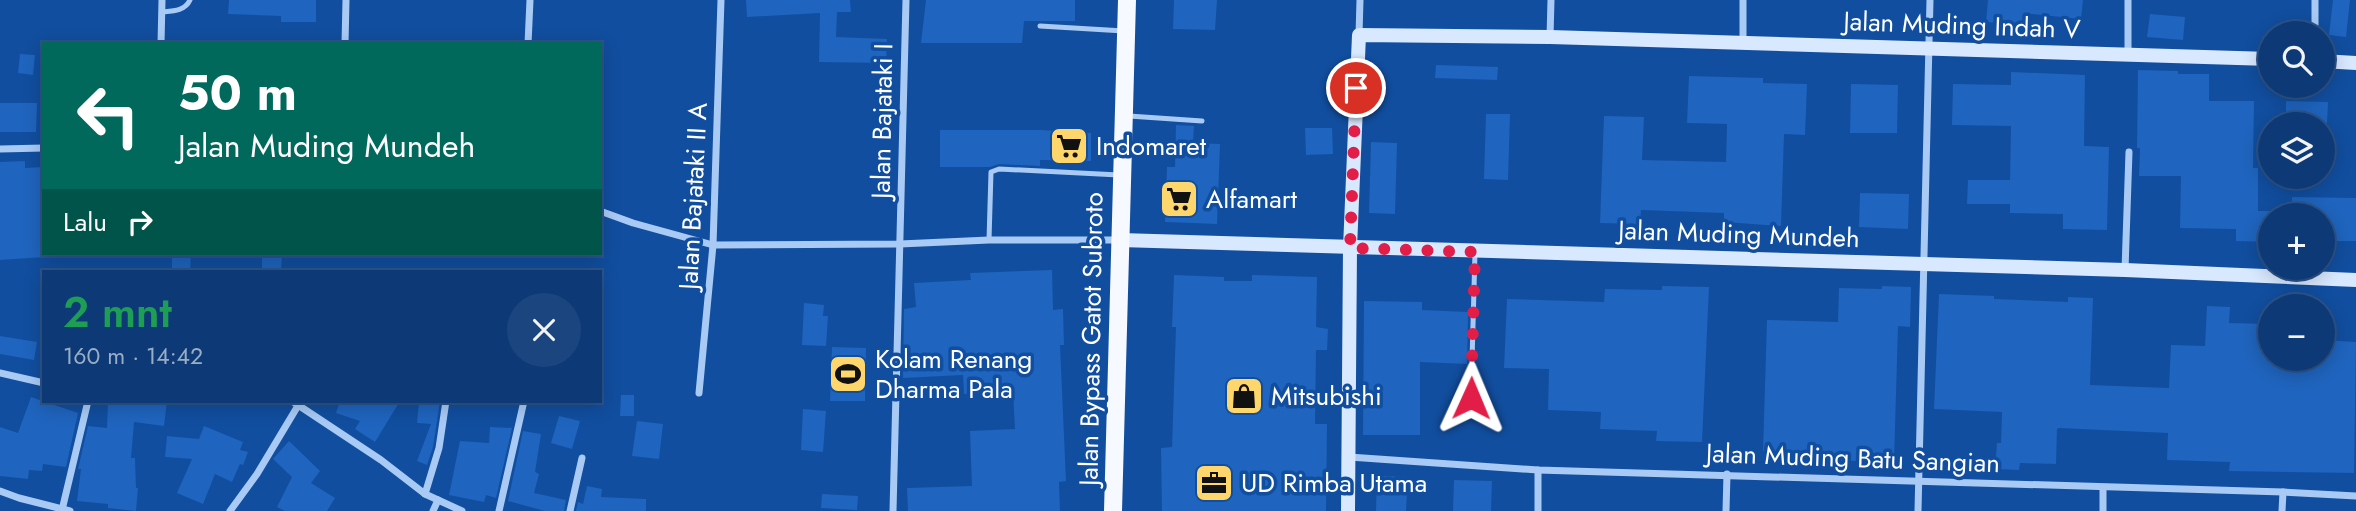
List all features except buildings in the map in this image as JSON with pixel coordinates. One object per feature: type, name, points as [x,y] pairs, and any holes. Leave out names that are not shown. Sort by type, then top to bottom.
[{"type":"main road","name":"Jalan Bypass Gatot Subroto","points":[[1113,511],[1128,0]]},
{"type":"street","points":[[161,42],[162,0]]},
{"type":"street","points":[[345,42],[346,0]]},
{"type":"street","points":[[528,42],[530,0]]},
{"type":"street","name":"Jalan Bajataki II A","points":[[699,393],[713,245],[722,0]]},
{"type":"street","name":"Jalan Bajataki I","points":[[893,511],[906,0]]},
{"type":"street","points":[[1349,511],[1350,248],[1360,0]]},
{"type":"street","points":[[1549,37],[1551,0]]},
{"type":"street","points":[[1743,0],[1743,43]]},
{"type":"street","points":[[1918,511],[1930,0]]},
{"type":"street","points":[[2127,0],[2128,54]]},
{"type":"street","points":[[2315,0],[2315,21]]},
{"type":"street","name":"Jalan Muding Indah V","points":[[1359,35],[1549,37],[2258,59]]},
{"type":"street","points":[[2335,62],[2356,63]]},
{"type":"street","points":[[0,149],[42,148]]},
{"type":"street","points":[[2125,270],[2129,152]]},
{"type":"street","points":[[602,212],[713,245],[1120,240]]},
{"type":"street","name":"Jalan Muding Mundeh","points":[[1120,240],[2125,270],[2356,280]]},
{"type":"street","points":[[0,373],[42,383]]},
{"type":"street","points":[[0,491],[66,510],[88,403]]},
{"type":"street","points":[[230,511],[257,474],[294,403]]},
{"type":"street","points":[[296,403],[381,460],[425,494],[462,511]]},
{"type":"street","points":[[425,494],[439,448],[446,403]]},
{"type":"street","points":[[499,511],[524,403]]},
{"type":"street","name":"Jalan Muding Batu Sangian","points":[[1349,457],[1538,470],[2356,496]]},
{"type":"street","points":[[570,511],[582,458]]},
{"type":"street","points":[[1538,470],[1538,511]]},
{"type":"street","points":[[1726,511],[1727,474]]},
{"type":"street","points":[[2103,488],[2103,511]]},
{"type":"street","points":[[2283,492],[2283,511]]},
{"type":"street","points":[[433,511],[438,500]]},
{"type":"lane","points":[[162,12],[179,10],[187,6],[190,0]]},
{"type":"lane","points":[[1040,26],[1127,31]]},
{"type":"lane","points":[[1126,116],[1202,121]]},
{"type":"lane","points":[[989,240],[991,172],[999,169],[1122,176]]},
{"type":"lane","points":[[1471,398],[1475,252]]},
{"type":"place","name":"Indomaret","points":[[1069,146]]},
{"type":"place","name":"Alfamart","points":[[1179,199]]},
{"type":"place","name":"Kolam Renang Dharma Pala","points":[[848,374]]},
{"type":"place","name":"Mitsubishi","points":[[1244,396]]},
{"type":"place","name":"UD Rimba Utama","points":[[1214,483]]},
{"type":"route","points":[[1356,88],[1350,248],[1475,252],[1471,398]]}]
